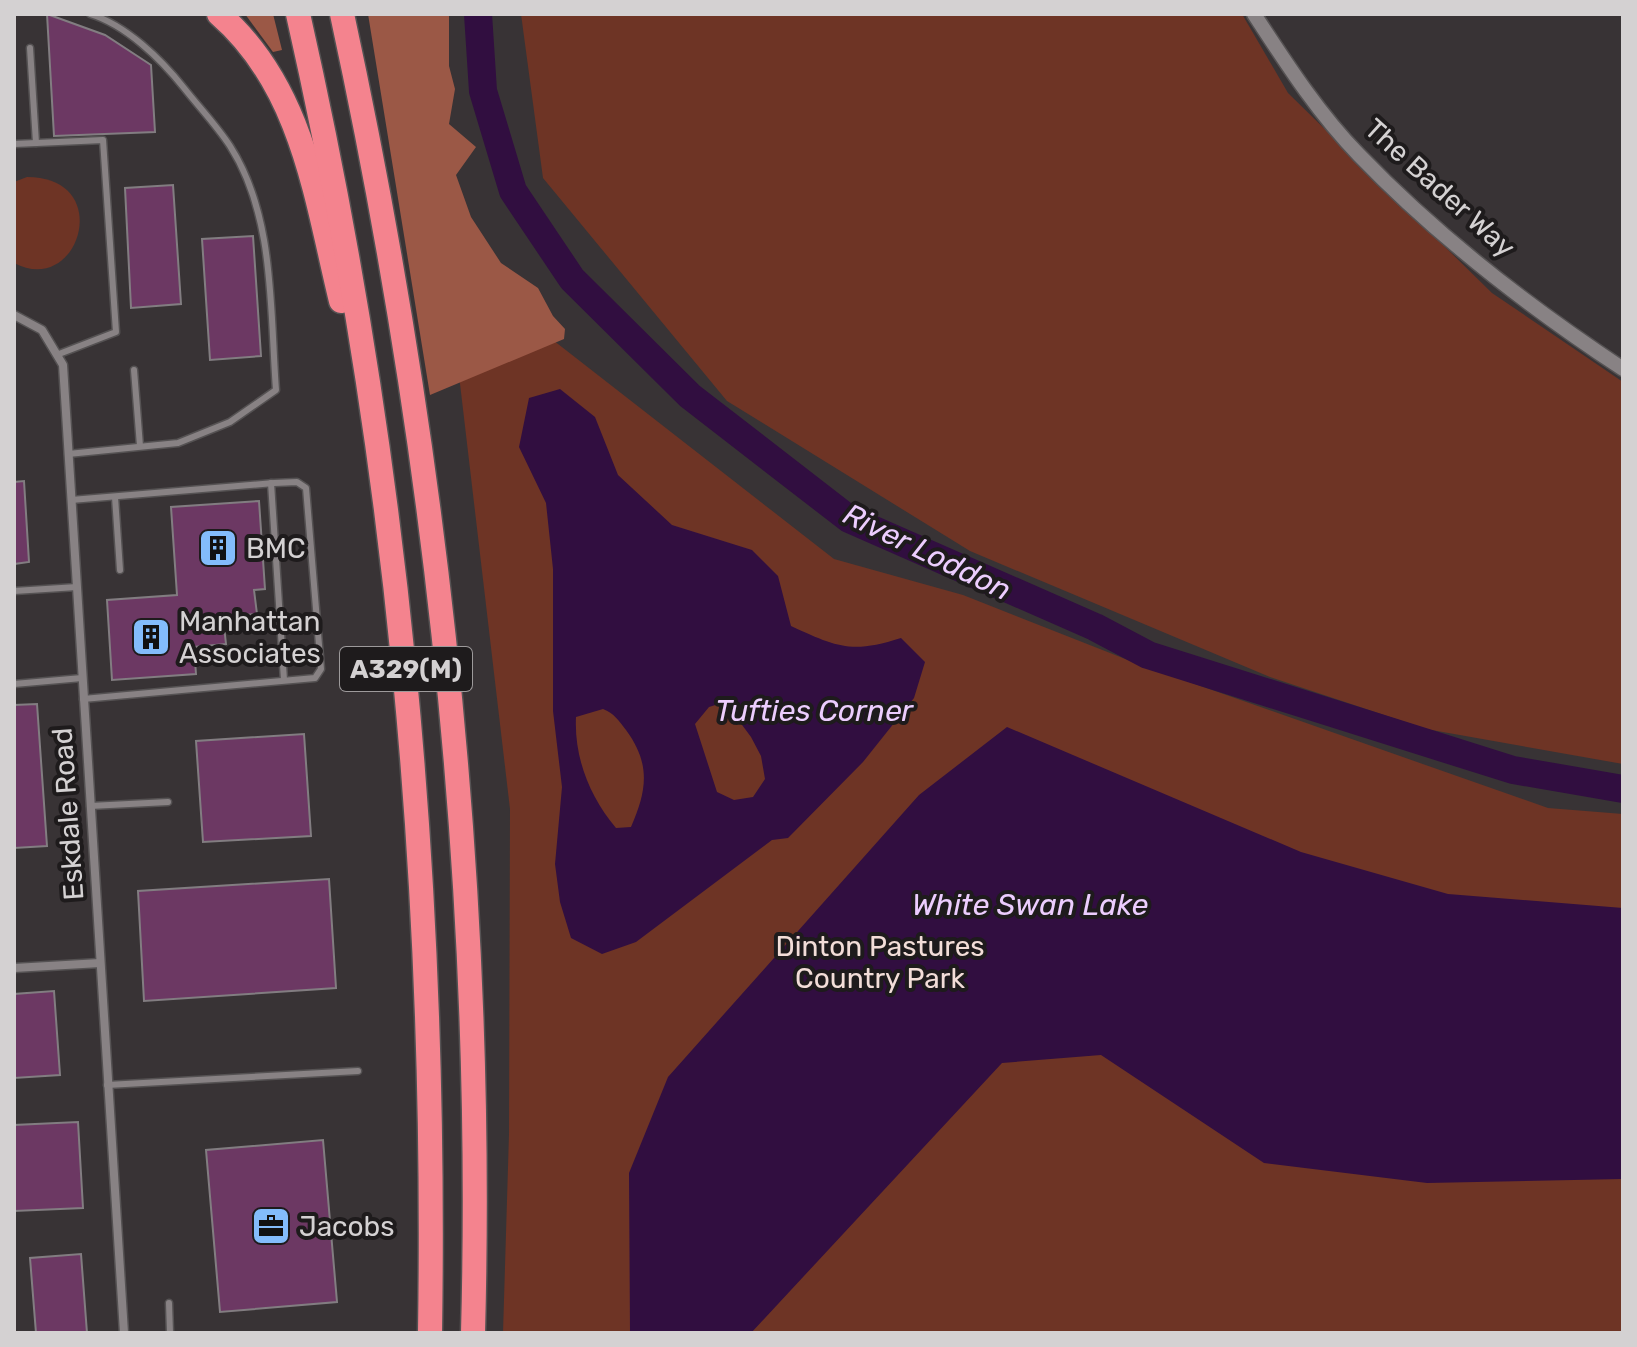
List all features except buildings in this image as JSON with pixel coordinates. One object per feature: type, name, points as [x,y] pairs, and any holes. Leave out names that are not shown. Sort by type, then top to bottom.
[{"type":"highway","name":"A329(M)","points":[[219,14],[262,61],[285,103],[304,150],[383,479]]},
{"type":"highway","name":"A329(M)","points":[[298,14],[347,251],[383,479],[403,640],[424,901],[432,1134],[430,1333]]},
{"type":"highway","name":"A329(M)","points":[[342,14],[408,352],[451,689],[471,979],[473,1333]]},
{"type":"street","name":"The Bader Way","points":[[1254,14],[1296,79],[1359,156],[1524,297],[1623,369]]},
{"type":"street","points":[[14,315],[42,330],[59,354]]},
{"type":"street","name":"Eskdale Road","points":[[59,354],[63,365],[124,1333]]},
{"type":"street","points":[[14,968],[100,963]]},
{"type":"lane","points":[[68,454],[178,443],[230,422],[276,390],[265,251],[251,194],[231,147],[167,67],[107,19],[90,14]]},
{"type":"lane","points":[[30,48],[36,143]]},
{"type":"lane","points":[[14,144],[103,140],[116,332],[59,354]]},
{"type":"lane","points":[[134,370],[140,446]]},
{"type":"lane","points":[[71,500],[271,483],[297,482],[306,488],[321,669],[315,678],[83,699]]},
{"type":"lane","points":[[271,483],[284,680]]},
{"type":"lane","points":[[115,497],[120,570]]},
{"type":"lane","points":[[14,591],[77,587]]},
{"type":"lane","points":[[14,684],[82,678]]},
{"type":"lane","points":[[90,806],[168,802]]},
{"type":"lane","points":[[107,1085],[358,1071]]},
{"type":"lane","points":[[169,1303],[170,1333]]},
{"type":"green space","points":[[521,14],[1242,14],[1288,93],[1492,293],[1623,382],[1623,764],[1426,729],[1270,677],[970,551],[727,401],[543,178]]},
{"type":"green space","points":[[27,177],[55,182],[72,195],[79,213],[78,233],[70,251],[56,264],[37,269],[14,263],[14,182]]},
{"type":"green space","name":"Dinton Pastures Country Park","points":[[445,256],[834,559],[963,595],[1138,664],[1548,808],[1623,814],[1623,1333],[503,1333],[509,1134],[510,809]]},
{"type":"shaded area","points":[[245,14],[273,14],[282,50],[273,52]]},
{"type":"shaded area","points":[[368,14],[449,14],[449,66],[455,89],[449,124],[476,147],[456,175],[471,217],[501,263],[538,288],[553,316],[565,329],[564,339],[430,395]]},
{"type":"water","name":"Tufties Corner","points":[[560,389],[595,417],[618,475],[672,525],[752,550],[778,576],[791,626],[844,646],[869,646],[901,638],[925,662],[914,698],[863,762],[788,838],[772,840],[636,942],[602,954],[571,938],[560,902],[555,864],[562,787],[553,711],[553,569],[546,503],[519,447],[529,398]],"holes":[[[725,702],[761,756],[765,779],[753,797],[734,800],[717,792],[695,724],[709,707]],[[603,709],[626,730],[640,754],[643,766],[643,789],[631,827],[616,828],[591,790],[581,762],[576,717]]]},
{"type":"water","name":"White Swan Lake","points":[[1007,727],[1301,852],[1448,894],[1623,908],[1623,1179],[1427,1183],[1264,1163],[1101,1055],[1002,1063],[751,1333],[630,1333],[629,1173],[668,1077],[919,795]]},
{"type":"waterway","name":"River Loddon","points":[[478,14],[483,91],[513,191],[572,279],[690,396],[849,519],[1095,627],[1148,655],[1513,770],[1623,789]]},
{"type":"place","name":"BMC","points":[[218,548]]},
{"type":"place","name":"Manhattan Associates","points":[[151,637]]},
{"type":"place","name":"Jacobs","points":[[271,1226]]}]
